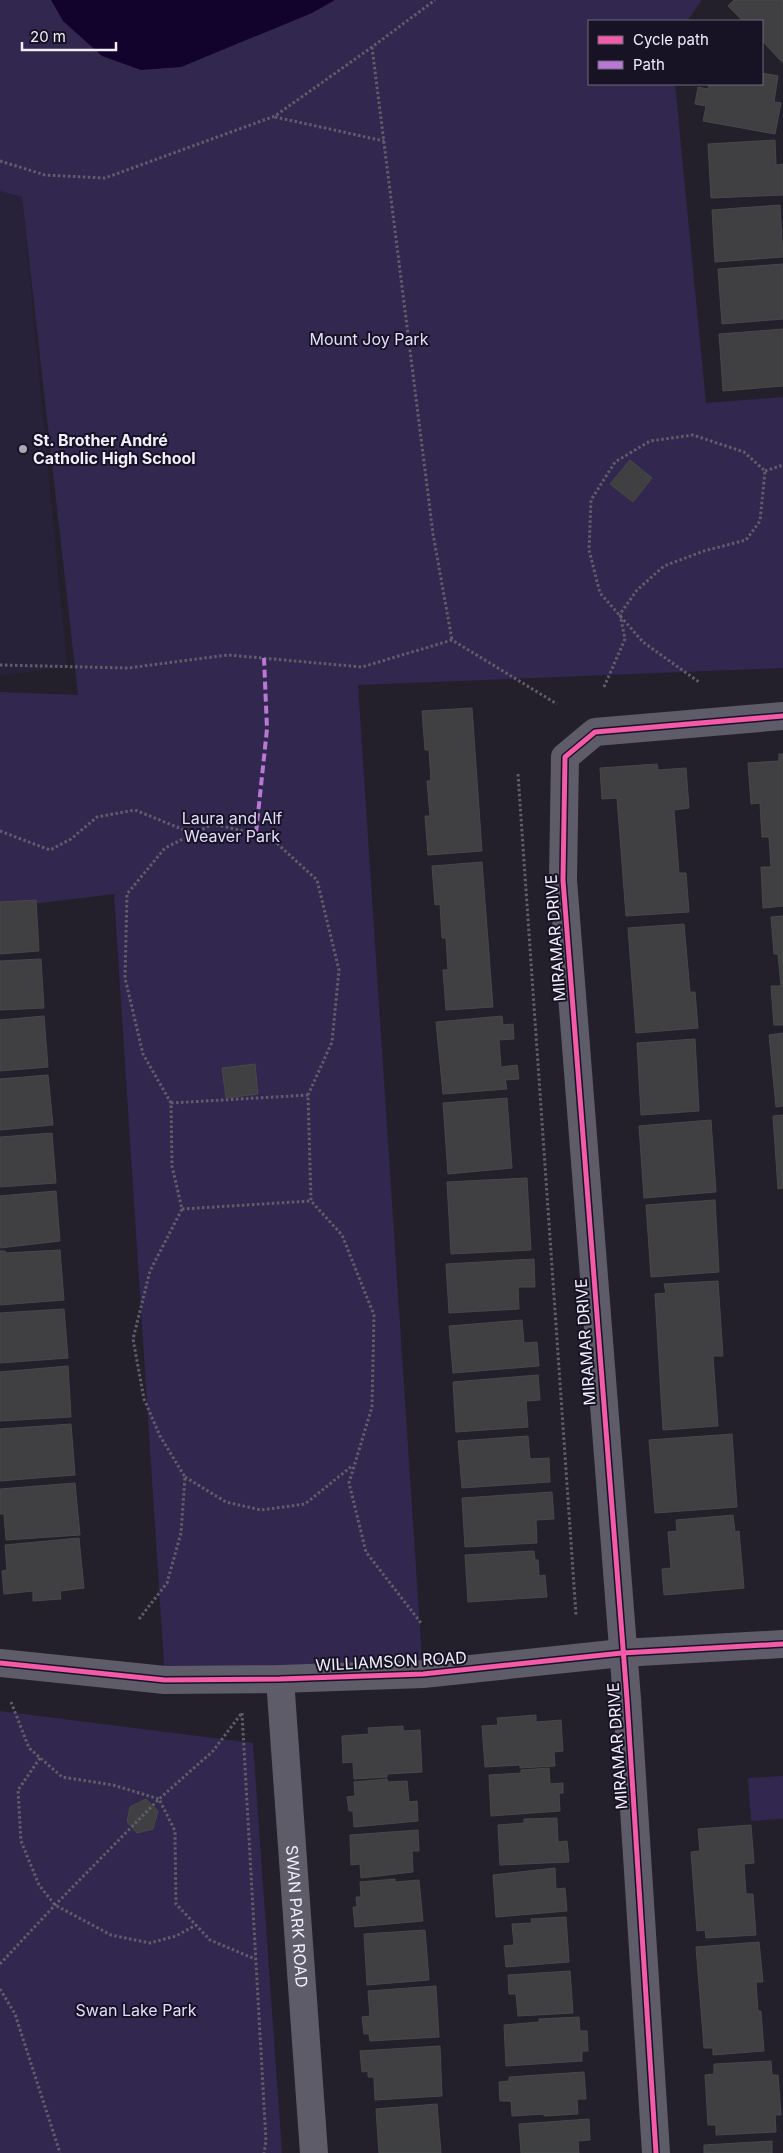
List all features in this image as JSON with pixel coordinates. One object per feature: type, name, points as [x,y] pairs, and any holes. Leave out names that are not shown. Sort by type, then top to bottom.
[{"type":"street","name":"MIRAMAR DRIVE","points":[[656,2153],[628,1718],[563,880],[565,757],[594,732],[783,716]]},
{"type":"street","name":"WILLIAMSON ROAD","points":[[0,1663],[165,1680],[280,1679],[423,1674],[622,1653],[783,1644]]},
{"type":"street","name":"SWAN PARK ROAD","points":[[280,1679],[314,2153]]},
{"type":"path","points":[[0,161],[45,175],[105,178],[275,116],[372,48],[435,0]]},
{"type":"path","points":[[372,48],[433,534],[452,640]]},
{"type":"path","points":[[275,116],[384,142]]},
{"type":"path","points":[[699,682],[643,642],[600,593],[589,550],[591,500],[615,462],[650,441],[693,435],[744,452],[765,471]]},
{"type":"path","points":[[765,471],[783,465]]},
{"type":"path","points":[[604,687],[624,639],[620,614],[637,590],[664,566],[704,551],[746,540],[760,520],[765,471]]},
{"type":"path","points":[[0,665],[128,668],[228,655],[362,667],[452,640],[557,704]]},
{"type":"path","points":[[518,774],[576,1615]]},
{"type":"path","points":[[0,831],[50,850],[71,839],[97,817],[136,810],[194,834]]},
{"type":"path","points":[[353,1466],[305,1504],[261,1510],[226,1502],[185,1478],[160,1436],[144,1399],[133,1339],[150,1271],[182,1209],[172,1166],[171,1103],[143,1054],[125,978],[127,894],[165,848],[213,824],[270,837],[317,880],[339,970],[332,1042],[308,1095],[311,1201],[342,1235],[374,1315],[372,1407],[349,1483],[366,1552],[421,1623]]},
{"type":"path","points":[[171,1103],[308,1095]]},
{"type":"path","points":[[182,1209],[311,1201]]},
{"type":"path","points":[[139,1619],[167,1583],[181,1533],[185,1478]]},
{"type":"path","points":[[11,1702],[29,1748],[62,1777],[113,1785],[159,1798],[175,1831],[176,1904],[210,1940],[255,1960]]},
{"type":"path","points":[[0,1964],[159,1798],[213,1751],[242,1713],[266,2141],[264,2153]]},
{"type":"path","points":[[40,1758],[18,1790],[21,1841],[39,1885],[55,1905],[111,1935],[150,1943],[176,1936],[196,1925]]},
{"type":"path","points":[[0,1989],[14,2014],[60,2153]]},
{"type":"shaded area","points":[[51,0],[335,0],[312,13],[181,67],[141,70],[102,56],[63,21]]},
{"type":"shaded area","name":"St. Brother André Catholic High School","points":[[0,190],[22,197],[67,667],[0,676]]},
{"type":"green space","name":"Mount Joy Park","points":[[0,0],[702,0],[688,20],[588,20],[588,85],[675,85],[706,403],[783,397],[783,668],[358,685],[423,1674],[165,1680],[114,894],[0,908],[0,692],[78,695],[22,197],[0,191]]},
{"type":"green space","name":"Swan Lake Park","points":[[0,1711],[253,1743],[282,2153],[0,2153]]},
{"type":"green space","points":[[783,1776],[783,1819],[751,1821],[748,1778]]},
{"type":"building","points":[[734,0],[783,0],[783,63],[763,42],[763,20],[742,20],[728,6]]},
{"type":"building","points":[[763,73],[778,76],[774,102],[781,103],[775,134],[703,121],[706,106],[695,104],[698,87],[708,89],[709,85],[763,85]]},
{"type":"building","points":[[775,140],[776,165],[783,164],[783,195],[711,198],[708,144]]},
{"type":"building","points":[[780,205],[783,257],[715,262],[712,210]]},
{"type":"building","points":[[783,264],[783,319],[722,324],[718,269]]},
{"type":"building","points":[[783,329],[783,386],[723,391],[719,334]]},
{"type":"building","points":[[630,460],[652,478],[633,502],[610,484]]},
{"type":"building","points":[[472,708],[482,851],[428,855],[425,816],[430,816],[427,781],[431,781],[429,750],[425,750],[422,711]]},
{"type":"building","points":[[779,754],[783,754],[783,906],[763,908],[761,867],[771,867],[769,837],[762,837],[760,803],[751,804],[748,763],[779,761]]},
{"type":"building","points":[[657,764],[658,770],[686,768],[689,808],[674,810],[679,873],[686,873],[689,912],[626,916],[617,798],[602,799],[600,768]]},
{"type":"building","points":[[482,862],[493,1007],[446,1010],[443,970],[448,970],[446,938],[442,938],[440,904],[435,905],[432,866]]},
{"type":"building","points":[[36,900],[39,951],[0,954],[0,902]]},
{"type":"building","points":[[783,916],[783,1025],[774,1025],[771,986],[781,986],[778,954],[774,954],[771,917]]},
{"type":"building","points":[[684,924],[690,992],[695,992],[698,1028],[636,1033],[628,928]]},
{"type":"building","points":[[41,959],[44,1008],[0,1010],[0,961]]},
{"type":"building","points":[[44,1016],[48,1067],[0,1071],[0,1020]]},
{"type":"building","points":[[502,1016],[503,1025],[513,1024],[514,1039],[499,1040],[501,1067],[517,1065],[519,1079],[505,1080],[507,1089],[443,1094],[436,1022]]},
{"type":"building","points":[[783,1033],[783,1106],[776,1107],[769,1035]]},
{"type":"building","points":[[695,1039],[699,1111],[641,1115],[637,1043]]},
{"type":"building","points":[[255,1064],[258,1094],[226,1098],[222,1068]]},
{"type":"building","points":[[48,1075],[53,1125],[0,1130],[0,1079]]},
{"type":"building","points":[[507,1098],[512,1168],[448,1174],[443,1103]]},
{"type":"building","points":[[783,1115],[783,1188],[778,1189],[773,1116]]},
{"type":"building","points":[[711,1120],[716,1192],[644,1198],[639,1126]]},
{"type":"building","points":[[52,1133],[56,1183],[0,1187],[0,1137]]},
{"type":"building","points":[[527,1178],[531,1250],[451,1254],[447,1182]]},
{"type":"building","points":[[56,1191],[60,1241],[0,1248],[0,1196]]},
{"type":"building","points":[[715,1200],[719,1272],[651,1277],[646,1205]]},
{"type":"building","points":[[60,1250],[64,1300],[0,1305],[0,1251],[5,1251],[6,1253]]},
{"type":"building","points":[[534,1259],[535,1287],[518,1287],[519,1309],[449,1313],[446,1264]]},
{"type":"building","points":[[718,1281],[723,1356],[713,1356],[718,1426],[663,1430],[655,1294],[666,1293],[664,1284]]},
{"type":"building","points":[[64,1309],[68,1358],[0,1363],[0,1313]]},
{"type":"building","points":[[522,1320],[524,1343],[537,1342],[539,1366],[453,1373],[449,1326]]},
{"type":"building","points":[[68,1366],[71,1417],[0,1421],[0,1372]]},
{"type":"building","points":[[538,1375],[540,1400],[526,1401],[528,1427],[456,1432],[453,1382]]},
{"type":"building","points":[[71,1424],[75,1475],[0,1481],[0,1429]]},
{"type":"building","points":[[732,1434],[737,1507],[655,1513],[649,1440]]},
{"type":"building","points":[[528,1436],[530,1459],[549,1458],[550,1482],[462,1488],[458,1441]]},
{"type":"building","points":[[75,1483],[80,1535],[6,1540],[4,1514],[0,1514],[0,1489]]},
{"type":"building","points":[[552,1492],[554,1519],[536,1520],[537,1543],[465,1547],[462,1498]]},
{"type":"building","points":[[733,1515],[735,1532],[739,1531],[744,1588],[664,1595],[662,1569],[671,1568],[668,1532],[677,1531],[676,1520]]},
{"type":"building","points":[[79,1538],[84,1588],[60,1591],[61,1599],[33,1601],[33,1591],[4,1594],[2,1571],[7,1570],[5,1545]]},
{"type":"building","points":[[534,1551],[535,1560],[538,1560],[539,1576],[545,1575],[547,1597],[468,1602],[465,1555]]},
{"type":"building","points":[[536,1715],[536,1722],[561,1720],[563,1751],[554,1752],[555,1766],[485,1767],[482,1726],[498,1725],[497,1718]]},
{"type":"building","points":[[403,1726],[403,1731],[420,1730],[422,1772],[387,1774],[387,1777],[354,1779],[353,1762],[343,1763],[342,1736],[369,1734],[368,1728]]},
{"type":"building","points":[[549,1768],[550,1784],[563,1783],[563,1793],[559,1793],[560,1811],[491,1816],[489,1775],[521,1773],[521,1770]]},
{"type":"building","points":[[387,1779],[388,1782],[407,1781],[409,1802],[417,1801],[418,1821],[354,1827],[353,1811],[349,1811],[347,1797],[355,1796],[354,1782]]},
{"type":"building","points":[[146,1799],[158,1811],[153,1829],[137,1833],[127,1822],[130,1807]]},
{"type":"building","points":[[557,1818],[558,1842],[567,1841],[569,1862],[500,1865],[498,1825],[524,1823],[524,1819]]},
{"type":"building","points":[[751,1825],[754,1863],[744,1864],[746,1894],[753,1894],[756,1935],[706,1938],[705,1930],[697,1931],[691,1852],[700,1851],[698,1829]]},
{"type":"building","points":[[418,1830],[419,1851],[412,1851],[413,1872],[361,1878],[360,1864],[351,1865],[350,1835]]},
{"type":"building","points":[[555,1868],[556,1889],[565,1888],[567,1911],[496,1917],[493,1875]]},
{"type":"building","points":[[395,1879],[395,1882],[419,1880],[423,1921],[355,1927],[353,1907],[357,1907],[356,1897],[361,1897],[360,1882]]},
{"type":"building","points":[[566,1917],[569,1962],[506,1967],[504,1946],[514,1945],[512,1924],[532,1923],[531,1919]]},
{"type":"building","points":[[425,1930],[429,1980],[367,1985],[364,1934]]},
{"type":"building","points":[[759,1942],[763,1982],[756,1982],[758,2011],[761,2011],[764,2051],[713,2055],[713,2048],[704,2048],[696,1947]]},
{"type":"building","points":[[570,1971],[573,2013],[518,2016],[516,1994],[509,1994],[508,1975]]},
{"type":"building","points":[[436,1986],[439,2037],[370,2041],[369,2034],[364,2034],[362,2017],[370,2016],[368,1991]]},
{"type":"building","points":[[579,2017],[580,2031],[587,2031],[588,2051],[582,2051],[582,2061],[506,2066],[504,2025],[539,2022],[539,2019]]},
{"type":"building","points":[[440,2046],[442,2096],[375,2100],[374,2077],[368,2077],[368,2071],[362,2072],[360,2051]]},
{"type":"building","points":[[771,2061],[772,2075],[778,2075],[781,2115],[775,2115],[776,2132],[716,2135],[716,2125],[708,2125],[705,2075],[714,2074],[714,2064]]},
{"type":"building","points":[[584,2072],[586,2099],[577,2099],[578,2114],[512,2116],[511,2101],[500,2101],[499,2082],[509,2081],[509,2077]]},
{"type":"building","points":[[437,2104],[441,2153],[379,2153],[376,2109]]},
{"type":"building","points":[[589,2119],[590,2140],[578,2141],[579,2153],[521,2153],[519,2124]]},
{"type":"building","points":[[772,2141],[772,2153],[704,2153],[704,2145]]},
{"type":"marked path","points":[[256,833],[267,729],[264,658]]},
{"type":"cycle path","points":[[656,2153],[627,1699],[563,880],[565,757],[595,732],[783,716]]},
{"type":"cycle path","points":[[0,1663],[165,1680],[280,1679],[423,1674],[622,1653],[783,1644]]},
{"type":"place","name":"St. Brother André Catholic High School","points":[[23,449]]},
{"type":"park label","name":"Laura and Alf Weaver Park","points":[[232,827]]}]
